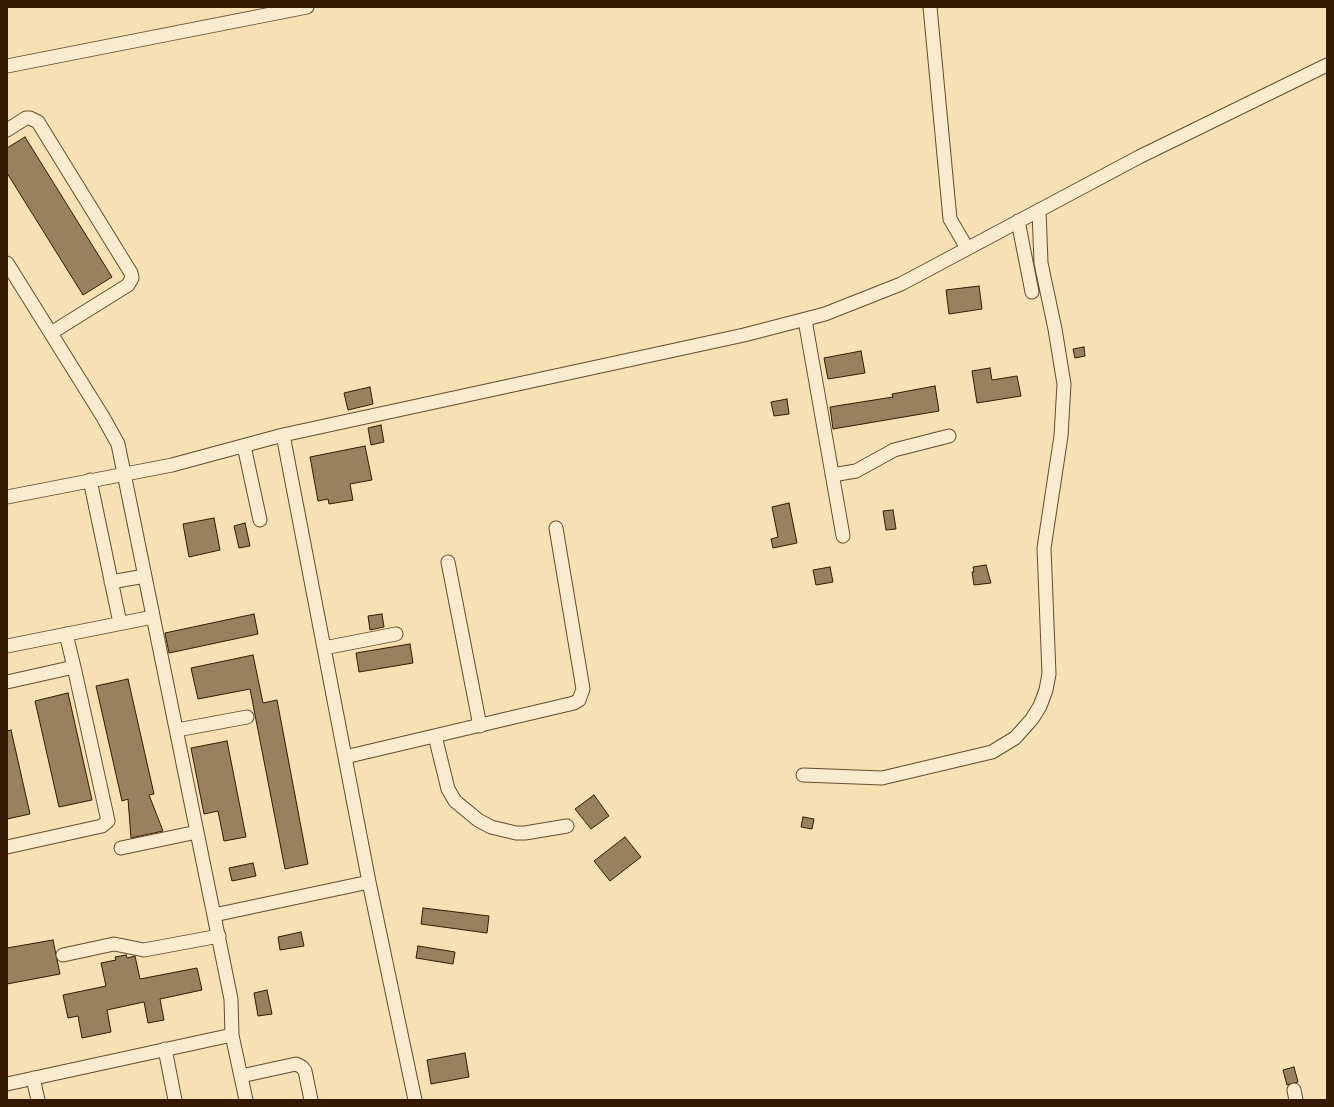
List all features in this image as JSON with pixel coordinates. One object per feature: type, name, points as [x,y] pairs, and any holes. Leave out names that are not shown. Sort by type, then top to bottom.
[{"type":"street","points":[[7,66],[307,7]]},
{"type":"street","points":[[930,7],[950,219],[967,248]]},
{"type":"street","points":[[7,497],[124,473],[172,465],[283,435],[744,335],[805,320],[864,300],[901,284],[1139,157],[1327,65]]},
{"type":"street","points":[[7,130],[26,118],[34,119],[38,122],[131,273],[132,278],[128,285],[51,333]]},
{"type":"street","points":[[803,775],[882,778],[992,752],[1015,738],[1032,719],[1040,706],[1046,690],[1049,674],[1044,548],[1061,436],[1064,384],[1055,329],[1041,263],[1039,210]]},
{"type":"street","points":[[1018,221],[1032,292]]},
{"type":"street","points":[[7,263],[118,444],[232,999],[232,1035],[246,1100]]},
{"type":"street","points":[[805,320],[843,536]]},
{"type":"street","points":[[283,435],[369,882],[415,1100]]},
{"type":"street","points":[[832,475],[856,471],[894,450],[949,436]]},
{"type":"street","points":[[244,446],[260,520]]},
{"type":"street","points":[[90,480],[120,623]]},
{"type":"street","points":[[345,757],[574,703],[582,695],[583,689],[556,528]]},
{"type":"street","points":[[448,562],[480,726]]},
{"type":"street","points":[[111,582],[145,576]]},
{"type":"street","points":[[7,646],[153,617]]},
{"type":"street","points":[[7,847],[102,826],[108,821],[66,634]]},
{"type":"street","points":[[324,648],[396,634]]},
{"type":"street","points":[[7,682],[74,667]]},
{"type":"street","points":[[176,730],[247,717]]},
{"type":"street","points":[[435,736],[448,789],[455,800],[478,820],[491,827],[516,833],[567,826]]},
{"type":"street","points":[[121,848],[197,832]]},
{"type":"street","points":[[214,915],[369,882]]},
{"type":"street","points":[[63,955],[114,944],[144,950],[219,936]]},
{"type":"street","points":[[7,1084],[232,1035]]},
{"type":"street","points":[[165,1049],[175,1100]]},
{"type":"street","points":[[241,1076],[296,1064],[302,1067],[304,1071],[311,1100]]},
{"type":"street","points":[[33,1078],[38,1100]]},
{"type":"building","points":[[25,137],[112,277],[83,295],[7,173],[7,148]]},
{"type":"building","points":[[979,286],[982,309],[949,314],[946,290]]},
{"type":"building","points":[[1084,347],[1085,356],[1075,358],[1073,349]]},
{"type":"building","points":[[861,351],[865,373],[828,379],[824,358]]},
{"type":"building","points":[[990,368],[992,380],[1017,376],[1021,396],[977,403],[972,371]]},
{"type":"building","points":[[935,386],[939,411],[833,429],[830,407],[893,397],[892,394]]},
{"type":"building","points":[[370,387],[373,404],[348,410],[344,393]]},
{"type":"building","points":[[787,399],[789,414],[774,416],[771,402]]},
{"type":"building","points":[[381,425],[384,442],[371,445],[368,428]]},
{"type":"building","points":[[365,446],[372,480],[350,484],[353,500],[329,504],[328,499],[318,501],[310,457]]},
{"type":"building","points":[[789,503],[797,543],[773,548],[771,539],[778,537],[772,507]]},
{"type":"building","points":[[893,510],[896,529],[886,530],[883,511]]},
{"type":"building","points":[[214,518],[220,550],[189,557],[183,524]]},
{"type":"building","points":[[245,523],[250,546],[239,548],[234,526]]},
{"type":"building","points":[[986,565],[991,583],[974,585],[972,572],[974,572],[973,567]]},
{"type":"building","points":[[830,567],[833,582],[816,585],[813,570]]},
{"type":"building","points":[[254,614],[258,634],[169,653],[165,633]]},
{"type":"building","points":[[382,614],[384,627],[370,630],[368,616]]},
{"type":"building","points":[[410,644],[413,663],[359,672],[356,653]]},
{"type":"building","points":[[253,655],[263,703],[277,700],[308,864],[285,869],[250,689],[198,699],[191,668]]},
{"type":"building","points":[[128,679],[154,794],[149,795],[163,831],[131,838],[128,799],[122,801],[96,686]]},
{"type":"building","points":[[68,693],[92,800],[59,807],[35,701]]},
{"type":"building","points":[[11,730],[30,814],[7,819],[7,731]]},
{"type":"building","points":[[227,741],[246,837],[224,841],[218,811],[204,814],[191,748]]},
{"type":"building","points":[[594,795],[609,816],[591,829],[575,809]]},
{"type":"building","points":[[803,817],[814,819],[812,829],[801,827]]},
{"type":"building","points":[[625,837],[641,857],[610,881],[594,861]]},
{"type":"building","points":[[253,863],[256,876],[232,881],[229,868]]},
{"type":"building","points":[[423,908],[489,916],[487,933],[421,924]]},
{"type":"building","points":[[301,932],[304,946],[280,950],[278,937]]},
{"type":"building","points":[[53,940],[60,974],[7,984],[7,948]]},
{"type":"building","points":[[418,946],[455,952],[453,964],[416,958]]},
{"type":"building","points":[[126,955],[127,958],[135,956],[140,979],[197,968],[202,990],[160,999],[164,1020],[148,1023],[144,1002],[107,1010],[111,1032],[82,1038],[78,1016],[68,1018],[63,995],[106,986],[101,963],[116,960],[115,957]]},
{"type":"building","points":[[267,990],[272,1014],[258,1016],[254,993]]},
{"type":"building","points":[[465,1053],[469,1077],[431,1084],[427,1060]]},
{"type":"building","points":[[1294,1067],[1298,1082],[1287,1085],[1283,1070]]}]
